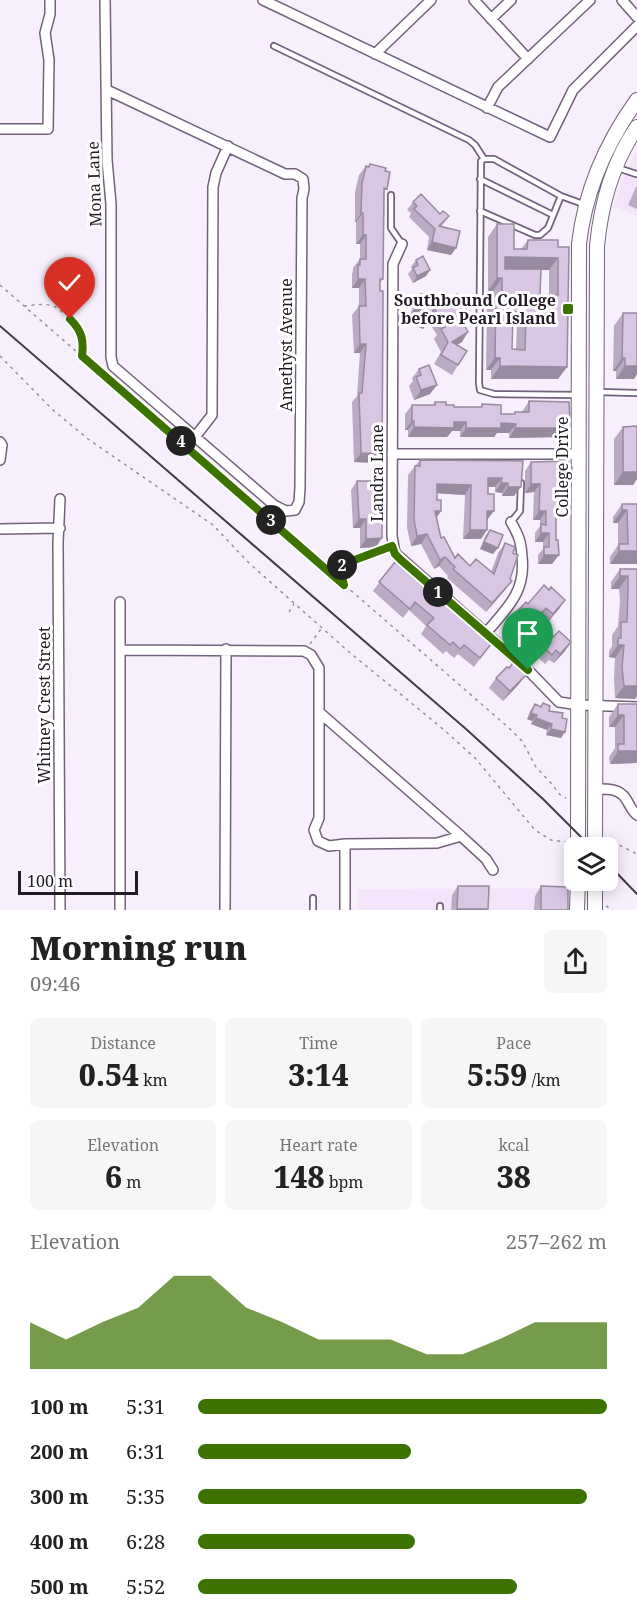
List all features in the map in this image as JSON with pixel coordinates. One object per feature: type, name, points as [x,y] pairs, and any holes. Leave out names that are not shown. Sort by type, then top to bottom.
[{"type":"main road","name":"College Drive","points":[[575,837],[578,800],[579,705],[579,244],[585,204],[601,162],[620,125],[637,100]]},
{"type":"main road","name":"College Drive","points":[[599,837],[595,789],[597,255],[600,218],[615,168],[637,127]]},
{"type":"main road","points":[[601,162],[615,168]]},
{"type":"main road","points":[[585,204],[592,211],[589,246],[597,255]]},
{"type":"main road","points":[[578,395],[596,392]]},
{"type":"main road","points":[[577,910],[578,891]]},
{"type":"main road","points":[[595,891],[595,910]]},
{"type":"street","points":[[0,129],[48,129],[49,60],[45,33],[50,14],[50,0]]},
{"type":"street","name":"Mona Lane","points":[[105,0],[107,160],[111,204],[111,357],[113,366],[195,437]]},
{"type":"street","points":[[263,0],[550,137],[573,90],[637,26]]},
{"type":"street","points":[[474,0],[528,59]]},
{"type":"street","points":[[491,19],[512,0]]},
{"type":"street","points":[[487,108],[498,87],[590,0]]},
{"type":"street","points":[[622,0],[637,17]]},
{"type":"street","points":[[375,54],[427,1]]},
{"type":"street","points":[[107,90],[228,147],[216,173],[213,188],[212,415],[195,437]]},
{"type":"street","name":"Amethyst Avenue","points":[[195,437],[274,505],[286,511],[295,510],[299,502],[300,488],[303,179],[295,174],[285,174],[228,147]]},
{"type":"street","name":"Landra Lane","points":[[392,546],[393,264],[402,244]]},
{"type":"street","points":[[0,442],[2,445],[1,458]]},
{"type":"street","points":[[392,454],[521,458],[578,454]]},
{"type":"street","name":"Whitney Crest Street","points":[[60,499],[60,910]]},
{"type":"street","points":[[486,633],[515,598],[523,579],[520,538],[511,522]]},
{"type":"street","points":[[0,529],[60,528]]},
{"type":"street","points":[[392,546],[395,554],[401,560],[528,670],[560,702],[637,707]]},
{"type":"street","points":[[120,602],[120,910]]},
{"type":"street","points":[[225,910],[226,649]]},
{"type":"street","points":[[121,650],[296,649],[304,651],[311,655],[319,668],[319,818],[314,830],[318,841],[329,846],[437,843],[461,836]]},
{"type":"street","points":[[319,712],[461,836],[486,859],[493,870]]},
{"type":"street","points":[[595,789],[612,789],[619,792],[626,797],[632,811],[637,815]]},
{"type":"street","points":[[345,844],[345,910]]},
{"type":"lane","points":[[274,46],[469,140],[475,144],[484,159]]},
{"type":"lane","points":[[484,159],[480,166],[478,383],[480,390],[494,394],[578,395]]},
{"type":"lane","points":[[484,159],[494,159],[561,196],[585,204]]},
{"type":"lane","points":[[615,168],[636,174]]},
{"type":"lane","points":[[480,179],[553,215]]},
{"type":"lane","points":[[391,195],[391,228],[402,244]]},
{"type":"lane","points":[[480,211],[535,235],[540,235],[548,228],[561,196]]},
{"type":"lane","points":[[596,392],[637,393]]},
{"type":"lane","points":[[511,522],[520,511],[520,481]]},
{"type":"lane","points":[[313,898],[313,910]]},
{"type":"path","points":[[0,285],[522,741],[536,767],[561,796],[578,800]]},
{"type":"path","points":[[24,306],[42,304],[54,307],[66,316],[79,328],[82,335],[82,356]]},
{"type":"path","points":[[66,316],[73,308]]},
{"type":"path","points":[[0,356],[53,410],[88,439],[213,525],[249,563],[322,628],[475,758],[535,830],[550,840],[564,843]]},
{"type":"path","points":[[344,585],[341,565],[392,546]]},
{"type":"path","points":[[289,612],[295,603]]},
{"type":"path","points":[[309,645],[322,628]]},
{"type":"path","points":[[618,845],[637,854]]},
{"type":"shaded area","points":[[637,148],[637,216],[614,206]]},
{"type":"shaded area","points":[[560,888],[566,910],[358,910],[358,889]]},
{"type":"building","points":[[370,164],[386,168],[385,171],[390,172],[387,189],[384,188],[383,279],[380,279],[380,291],[383,291],[382,454],[361,453],[359,393],[362,393],[366,344],[360,344],[359,306],[366,306],[365,279],[358,279],[358,265],[360,265],[360,259],[366,259],[366,235],[363,235],[363,213],[361,213],[362,183],[366,166],[369,167]]},
{"type":"building","points":[[421,194],[440,214],[443,211],[449,216],[439,226],[460,231],[456,248],[432,242],[435,229],[414,209],[417,206],[413,202]]},
{"type":"building","points":[[497,224],[514,224],[514,249],[527,249],[528,240],[558,240],[558,247],[569,247],[568,304],[570,304],[570,312],[568,312],[567,367],[500,366],[500,358],[495,358],[496,295],[502,295],[502,278],[497,278]],"holes":[[[505,257],[558,258],[558,295],[540,295],[541,269],[505,269]],[[513,312],[526,312],[525,350],[512,349]]]},
{"type":"building","points":[[423,256],[430,270],[417,276],[413,268],[418,265],[416,260]]},
{"type":"building","points":[[421,294],[444,302],[457,294],[467,311],[459,315],[468,332],[452,342],[467,351],[458,365],[441,355],[448,342],[441,329],[445,327],[434,308],[430,319],[419,315],[421,308],[416,306]]},
{"type":"building","points":[[623,313],[637,313],[637,366],[625,366],[625,358],[622,358]]},
{"type":"building","points":[[429,365],[437,385],[421,390],[416,377],[421,375],[419,369]]},
{"type":"building","points":[[529,401],[569,402],[570,422],[567,422],[567,428],[515,428],[516,424],[501,423],[501,428],[466,428],[466,422],[454,422],[454,428],[414,427],[414,421],[412,421],[412,405],[435,405],[435,402],[446,402],[446,405],[454,405],[454,407],[482,407],[482,404],[501,405],[501,414],[515,414],[515,412],[529,412]]},
{"type":"building","points":[[637,426],[637,472],[623,472],[623,427]]},
{"type":"building","points":[[420,460],[523,461],[521,487],[508,487],[508,483],[501,483],[502,478],[488,478],[488,494],[494,494],[494,511],[487,511],[487,530],[470,530],[471,485],[437,484],[437,500],[441,500],[441,511],[435,511],[441,538],[444,537],[455,558],[458,554],[470,566],[476,559],[494,574],[505,543],[515,547],[513,553],[518,555],[510,579],[512,581],[492,603],[453,569],[455,567],[445,557],[440,560],[427,534],[417,536],[414,519],[415,466],[420,466]]},
{"type":"building","points":[[569,461],[569,467],[572,467],[571,488],[562,488],[561,511],[556,511],[556,540],[558,540],[559,555],[544,555],[544,547],[549,547],[549,533],[541,533],[541,524],[546,525],[546,511],[539,511],[540,484],[531,484],[531,462]]},
{"type":"building","points":[[357,481],[376,481],[376,486],[382,486],[382,538],[366,539],[366,519],[359,519]]},
{"type":"building","points":[[622,504],[637,504],[637,551],[619,551],[619,544],[628,544],[627,510],[622,510]]},
{"type":"building","points":[[490,530],[503,535],[498,548],[484,542]]},
{"type":"building","points":[[395,562],[491,644],[480,658],[464,645],[460,649],[453,642],[450,645],[427,625],[434,618],[415,602],[410,609],[379,582]]},
{"type":"building","points":[[620,569],[637,569],[637,686],[624,686],[622,667],[624,645],[618,645],[618,638],[621,638],[621,622],[627,622],[628,588],[628,576],[620,576]]},
{"type":"building","points":[[544,585],[549,590],[551,587],[565,600],[553,614],[546,608],[535,621],[552,638],[559,631],[571,642],[560,654],[556,650],[552,655],[513,620],[517,616],[515,614],[526,602],[528,604]]},
{"type":"building","points":[[513,663],[526,675],[510,691],[496,678]]},
{"type":"building","points":[[543,703],[550,706],[549,711],[563,713],[562,718],[567,719],[565,732],[551,729],[552,724],[536,718],[537,715],[531,713],[535,704],[541,707]]},
{"type":"building","points":[[618,704],[637,704],[637,751],[618,751],[618,744],[624,744],[624,715],[618,715]]},
{"type":"building","points":[[458,886],[489,886],[488,909],[457,909]]},
{"type":"building","points":[[541,886],[564,887],[564,891],[568,891],[568,910],[541,910]]},
{"type":"railway","points":[[0,326],[466,729],[581,837]]},
{"type":"railway","points":[[618,874],[637,894]]},
{"type":"place","name":"Southbound College before Pearl Island","points":[[568,309]]},
{"type":"route","points":[[70,319],[82,335],[84,344],[82,356],[344,585],[341,565],[392,546],[395,554],[401,560],[528,670]]}]
